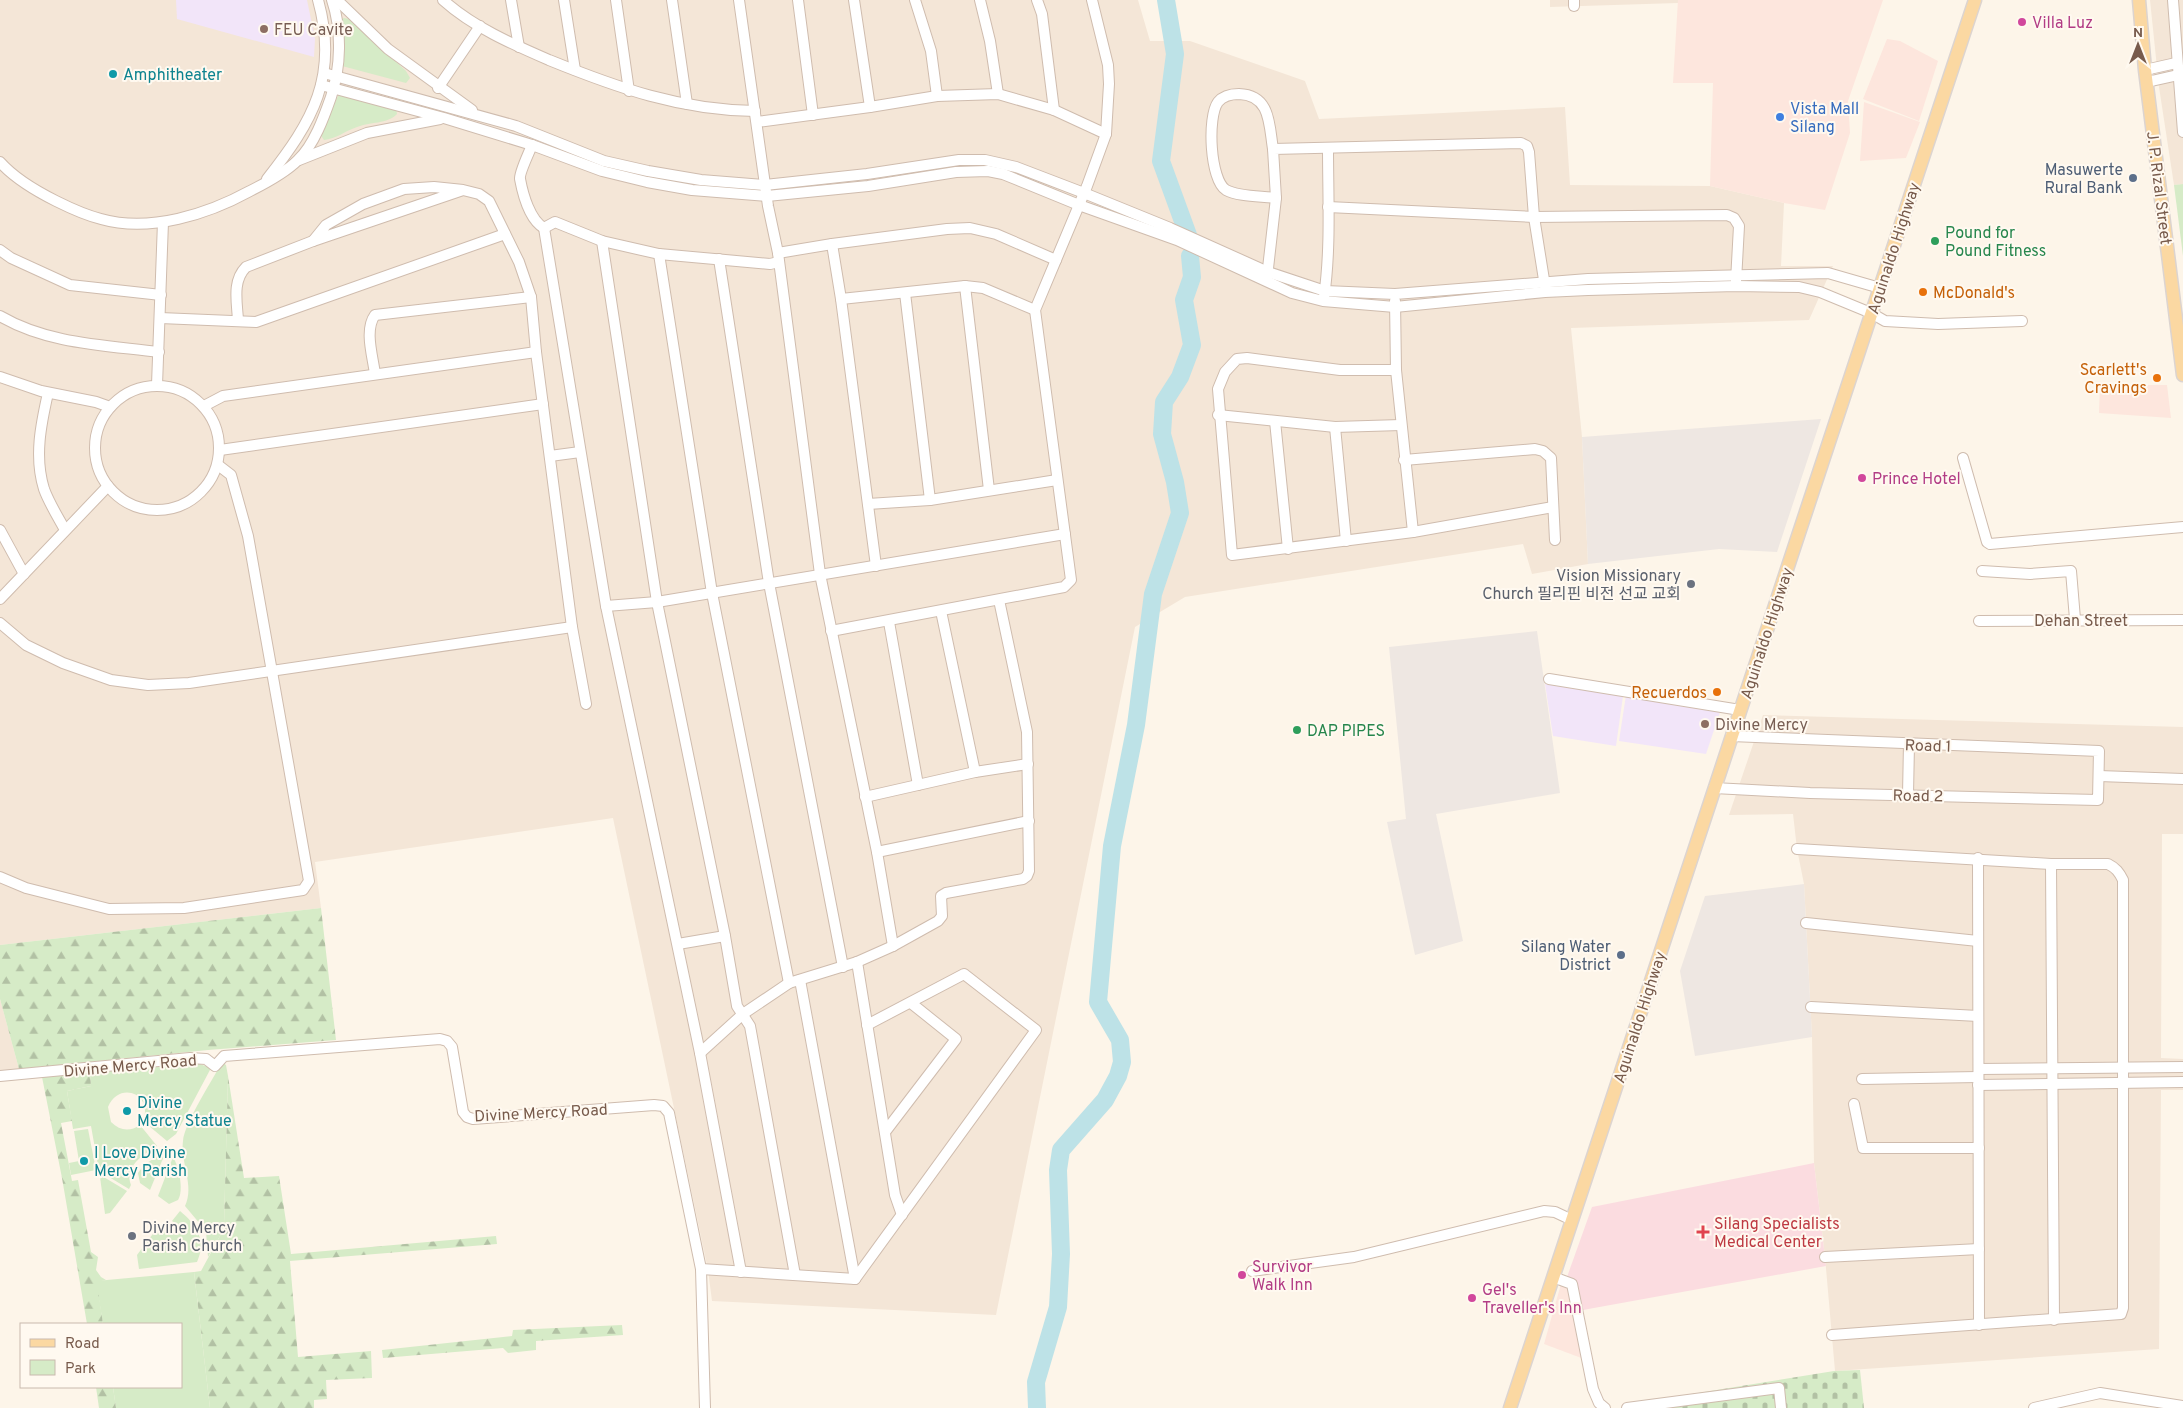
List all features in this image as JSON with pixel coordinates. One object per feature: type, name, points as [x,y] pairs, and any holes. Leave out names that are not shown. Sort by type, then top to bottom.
[{"type":"main road","name":"Aguinaldo Highway","points":[[1510,1408],[1974,0]]},
{"type":"main road","name":"J. P. Rizal Street","points":[[2139,0],[2146,76],[2183,376]]},
{"type":"street","points":[[261,185],[288,153],[304,129],[321,85],[324,73],[324,32],[318,0]]},
{"type":"street","points":[[298,161],[314,138],[337,76],[339,45],[335,9],[332,0]]},
{"type":"street","points":[[337,0],[388,49],[438,88],[479,115]]},
{"type":"street","points":[[443,0],[459,15],[520,48],[629,91],[721,110],[755,111]]},
{"type":"street","points":[[457,0],[459,15]]},
{"type":"street","points":[[511,0],[520,48]]},
{"type":"street","points":[[564,0],[575,70]]},
{"type":"street","points":[[616,0],[629,91]]},
{"type":"street","points":[[672,0],[687,104]]},
{"type":"street","points":[[739,0],[765,185],[778,258],[820,574],[877,852],[893,946]]},
{"type":"street","points":[[798,0],[814,115]]},
{"type":"street","points":[[854,0],[870,107]]},
{"type":"street","points":[[915,0],[931,51],[937,96]]},
{"type":"street","points":[[980,0],[990,42],[998,94]]},
{"type":"street","points":[[1037,0],[1042,14],[1054,110]]},
{"type":"street","points":[[831,631],[889,622],[1064,587],[1071,580],[1035,310],[1084,193],[1106,134],[1110,84],[1108,65],[1092,0]]},
{"type":"street","points":[[2173,0],[2179,28],[2176,63],[2180,74],[2183,132]]},
{"type":"street","points":[[438,88],[480,26]]},
{"type":"street","points":[[2146,76],[2176,63]]},
{"type":"street","points":[[324,73],[516,126],[613,163],[700,180],[765,185],[867,174],[959,160],[985,160],[1016,167],[1084,193],[1267,277],[1324,296],[1395,307],[1545,286],[1799,287],[1820,292],[1871,313],[1884,321],[1938,324],[2022,321]]},
{"type":"street","points":[[2146,76],[2180,74]]},
{"type":"street","points":[[321,85],[444,118],[532,145],[602,171],[692,190],[767,196],[868,186],[973,170],[988,171],[1003,174],[1079,205],[1179,236]]},
{"type":"street","points":[[756,122],[937,96],[998,94],[1054,110],[1106,134]]},
{"type":"street","points":[[1267,277],[1276,198],[1273,149],[1265,106],[1255,96],[1238,94],[1226,96],[1218,102],[1214,113],[1212,137],[1213,161],[1220,184],[1227,190],[1276,198]]},
{"type":"street","points":[[0,162],[35,191],[74,210],[103,220],[131,223],[163,222],[209,210],[261,185],[298,161],[367,133],[444,118]]},
{"type":"street","points":[[1273,149],[1521,143],[1527,146],[1534,217],[1545,286]]},
{"type":"street","points":[[532,145],[520,180],[531,214],[536,224],[544,228]]},
{"type":"street","points":[[1324,296],[1328,207],[1328,148]]},
{"type":"street","points":[[313,241],[326,225],[363,204],[404,189],[434,187],[463,190],[479,194],[489,201],[519,262],[531,297],[536,352],[572,628],[586,704]]},
{"type":"street","points":[[238,320],[236,286],[238,275],[246,267],[313,241],[463,190]]},
{"type":"street","points":[[1328,207],[1534,217],[1727,215],[1734,218],[1740,226],[1736,286]]},
{"type":"street","points":[[158,385],[163,222]]},
{"type":"street","points":[[544,228],[555,222],[602,241],[659,254],[770,264],[778,258],[832,244],[947,229],[970,228],[996,234],[1056,260]]},
{"type":"street","points":[[544,228],[606,606],[678,944],[741,1272]]},
{"type":"street","points":[[160,318],[256,322],[505,234]]},
{"type":"street","points":[[602,241],[657,602],[725,936],[737,1006],[750,1026],[795,1275]]},
{"type":"street","points":[[832,244],[876,566]]},
{"type":"street","points":[[0,250],[11,258],[70,284],[160,295]]},
{"type":"street","points":[[659,254],[712,593],[789,983]]},
{"type":"street","points":[[719,259],[769,583],[844,967]]},
{"type":"street","points":[[1324,296],[1395,294],[1737,274],[1828,273],[1880,288]]},
{"type":"street","points":[[841,299],[905,294],[965,286],[983,288],[1035,310]]},
{"type":"street","points":[[965,286],[989,490]]},
{"type":"street","points":[[905,294],[930,500]]},
{"type":"street","points":[[1395,294],[1396,370],[1412,532]]},
{"type":"street","points":[[375,374],[370,330],[371,320],[375,316],[531,297]]},
{"type":"street","points":[[0,316],[17,326],[61,340],[159,352]]},
{"type":"street","points":[[204,406],[224,396],[536,352]]},
{"type":"street","points":[[1396,370],[1340,370],[1247,358],[1237,360],[1225,372],[1218,389],[1218,415],[1232,555],[1412,532],[1553,506]]},
{"type":"street","points":[[0,376],[48,393],[96,402],[110,407]]},
{"type":"street","points":[[158,385],[183,391],[204,406],[213,419],[218,434],[220,450],[218,464],[209,482],[196,497],[179,506],[160,510],[140,508],[122,500],[108,486],[99,471],[95,455],[95,438],[100,421],[110,407],[131,391],[158,385]]},
{"type":"street","points":[[48,393],[39,435],[40,466],[44,489],[65,530]]},
{"type":"street","points":[[220,450],[543,404]]},
{"type":"street","points":[[1218,415],[1335,427],[1401,426]]},
{"type":"street","points":[[1275,420],[1288,549]]},
{"type":"street","points":[[1335,427],[1346,541]]},
{"type":"street","points":[[1404,460],[1535,449],[1543,452],[1551,458],[1555,540]]},
{"type":"street","points":[[550,456],[580,452]]},
{"type":"street","points":[[1963,458],[1990,544],[2183,527]]},
{"type":"street","points":[[0,877],[26,888],[109,909],[184,908],[303,890],[308,881],[245,527],[231,475],[218,464]]},
{"type":"street","points":[[868,504],[930,500],[1057,480]]},
{"type":"street","points":[[0,599],[108,486]]},
{"type":"street","points":[[0,530],[24,574]]},
{"type":"street","points":[[606,606],[657,602],[1065,534]]},
{"type":"street","points":[[1982,571],[2030,574],[2071,571],[2075,619]]},
{"type":"street","points":[[700,1053],[743,1014],[789,983],[844,967],[893,946],[941,920],[941,896],[946,893],[1023,879],[1027,876],[1029,870],[1029,821],[1027,732],[999,600]]},
{"type":"street","points":[[941,611],[975,772]]},
{"type":"street","name":"Dehan Street","points":[[1979,621],[2075,619],[2183,620]]},
{"type":"street","points":[[0,622],[26,645],[63,663],[112,680],[148,685],[189,683],[572,628]]},
{"type":"street","points":[[889,622],[918,785]]},
{"type":"street","points":[[1548,679],[1740,710]]},
{"type":"street","name":"Road 1","points":[[1731,736],[2099,751],[2099,776]]},
{"type":"street","points":[[1908,795],[1909,744]]},
{"type":"street","points":[[865,797],[975,772],[1028,764]]},
{"type":"street","points":[[2099,776],[2183,779]]},
{"type":"street","name":"Road 2","points":[[1714,788],[2098,800],[2099,776]]},
{"type":"street","points":[[877,852],[1029,821]]},
{"type":"street","points":[[1797,848],[2051,864],[2108,864],[2119,872],[2123,880],[2123,1308],[2121,1314],[1832,1335]]},
{"type":"street","points":[[1978,858],[1979,1325]]},
{"type":"street","points":[[2051,864],[2054,1320]]},
{"type":"street","points":[[1806,923],[1978,940]]},
{"type":"street","points":[[678,944],[725,936]]},
{"type":"street","points":[[856,962],[895,1195],[902,1215]]},
{"type":"street","points":[[855,1279],[1036,1030],[964,974],[867,1025]]},
{"type":"street","points":[[800,980],[855,1279]]},
{"type":"street","points":[[885,1132],[956,1039],[911,1003]]},
{"type":"street","points":[[1811,1007],[1978,1016]]},
{"type":"street","name":"Divine Mercy Road","points":[[0,1076],[190,1058],[206,1059],[215,1066],[224,1056],[440,1039],[447,1041],[452,1047],[463,1112],[467,1117],[473,1119],[654,1105],[663,1106],[669,1113],[701,1269],[705,1408]]},
{"type":"street","points":[[1862,1080],[1978,1077],[2052,1068],[2183,1067]]},
{"type":"street","points":[[1978,1077],[2052,1084],[2183,1082]]},
{"type":"street","points":[[1854,1104],[1863,1148],[1979,1148]]},
{"type":"street","points":[[1252,1271],[1354,1257],[1544,1211],[1555,1212],[1572,1220]]},
{"type":"street","points":[[1825,1256],[1979,1249]]},
{"type":"street","points":[[701,1269],[855,1279]]},
{"type":"street","points":[[1553,1277],[1572,1284],[1593,1389],[1599,1403],[1605,1408]]},
{"type":"street","points":[[1627,1408],[1779,1388],[1781,1408]]},
{"type":"street","points":[[2034,1408],[2100,1393],[2183,1406]]},
{"type":"shaded area","points":[[0,0],[1138,0],[1150,41],[1190,41],[1305,81],[1319,119],[1565,107],[1570,185],[1710,186],[1784,203],[1781,266],[1833,266],[1809,320],[1571,328],[1582,437],[1588,564],[1532,574],[1523,544],[1185,597],[1135,627],[996,1315],[712,1301],[708,1270],[613,818],[315,862],[321,908],[0,945]]},
{"type":"shaded area","name":"FEU Cavite","points":[[176,0],[307,0],[315,39],[314,57],[177,19]]},
{"type":"shaded area","points":[[1550,0],[1678,0],[1678,3],[1550,7]]},
{"type":"shaded area","name":"Vista Mall Silang","points":[[1678,0],[1883,0],[1848,101],[1850,133],[1825,210],[1784,203],[1710,186],[1713,83],[1673,83]]},
{"type":"shaded area","points":[[2150,0],[2183,0],[2183,184],[2174,185],[2159,87]]},
{"type":"shaded area","points":[[1887,39],[1900,41],[1938,61],[1919,121],[1863,99]]},
{"type":"shaded area","points":[[1864,102],[1920,122],[1906,158],[1860,161]]},
{"type":"shaded area","points":[[2100,385],[2167,385],[2171,418],[2099,413]]},
{"type":"shaded area","points":[[1821,419],[1777,552],[1719,549],[1588,564],[1582,437]]},
{"type":"shaded area","points":[[1537,631],[1560,793],[1436,814],[1463,941],[1415,955],[1387,822],[1406,819],[1389,647]]},
{"type":"shaded area","points":[[1545,684],[1623,696],[1616,746],[1553,736]]},
{"type":"shaded area","points":[[1626,695],[1721,709],[1706,754],[1619,741]]},
{"type":"shaded area","points":[[1763,715],[2183,727],[2183,834],[2162,834],[2161,1058],[2183,1059],[2183,1090],[2161,1090],[2159,1349],[1835,1371],[1825,1257],[1814,1163],[1812,1037],[1804,884],[1793,814],[1729,815]]},
{"type":"shaded area","points":[[1804,884],[1812,1037],[1695,1056],[1680,971],[1705,896]]},
{"type":"shaded area","points":[[0,999],[19,1069],[0,1071]]},
{"type":"shaded area","name":"Silang Specialists Medical Center","points":[[1814,1163],[1826,1266],[1583,1310],[1578,1290],[1567,1277],[1592,1207]]},
{"type":"shaded area","points":[[1561,1284],[1568,1286],[1584,1359],[1544,1344]]},
{"type":"green space","points":[[344,18],[349,19],[406,71],[410,78],[406,83],[342,66],[341,20]]},
{"type":"green space","points":[[340,92],[396,108],[397,114],[389,120],[362,125],[324,140],[320,134]]},
{"type":"green space","points":[[2183,184],[2183,256],[2174,185]]},
{"type":"green space","points":[[321,908],[336,1040],[208,1050],[19,1069],[0,999],[0,945]]},
{"type":"green space","points":[[222,1062],[226,1065],[228,1076],[224,1225],[208,1257],[206,1231],[185,1206],[188,1198],[188,1182],[183,1157],[183,1141],[193,1113]]},
{"type":"green space","points":[[197,1063],[211,1068],[176,1134],[167,1141],[143,1121],[144,1104],[140,1098],[127,1092],[113,1099],[108,1107],[111,1122],[125,1130],[133,1129],[140,1125],[157,1146],[141,1157],[132,1167],[129,1189],[99,1171],[91,1126],[73,1129],[67,1091],[91,1086],[90,1073]]},
{"type":"green space","points":[[90,1073],[91,1086],[67,1091],[72,1121],[61,1123],[72,1181],[78,1180],[91,1252],[98,1257],[96,1270],[106,1280],[97,1282],[103,1323],[87,1323],[62,1178],[42,1077]]},
{"type":"green space","points":[[228,1076],[244,1178],[279,1176],[291,1254],[496,1236],[497,1244],[290,1261],[298,1357],[371,1351],[372,1378],[326,1380],[327,1399],[314,1400],[314,1408],[210,1408],[194,1272],[201,1271],[224,1225]]},
{"type":"green space","points":[[88,1129],[96,1170],[71,1175],[69,1163],[79,1161],[74,1131]]},
{"type":"green space","points":[[165,1153],[150,1190],[140,1183],[138,1173],[144,1165]]},
{"type":"green space","points":[[173,1157],[179,1172],[181,1190],[178,1200],[169,1204],[158,1196]]},
{"type":"green space","points":[[102,1176],[127,1191],[110,1213],[105,1214],[100,1177]]},
{"type":"green space","points":[[180,1211],[199,1234],[201,1247],[197,1262],[139,1269],[137,1255],[155,1231],[162,1235],[165,1232],[171,1235],[178,1225],[172,1221]]},
{"type":"green space","points":[[194,1272],[210,1408],[116,1408],[113,1388],[182,1388],[182,1323],[103,1323],[96,1281]]},
{"type":"green space","points":[[622,1325],[623,1335],[536,1341],[536,1350],[508,1353],[503,1348],[383,1358],[382,1350],[512,1336],[513,1330]]},
{"type":"green space","points":[[1860,1370],[1864,1408],[1669,1408],[1667,1398],[1834,1371]]},
{"type":"green space","points":[[96,1388],[113,1388],[116,1408],[99,1408]]},
{"type":"waterway","points":[[1166,0],[1175,54],[1161,161],[1188,235]]},
{"type":"waterway","points":[[1037,1408],[1036,1382],[1058,1307],[1061,1254],[1058,1170],[1061,1150],[1105,1100],[1118,1076],[1122,1062],[1120,1040],[1098,1002],[1112,846],[1136,725],[1153,594],[1180,513],[1175,482],[1162,434],[1164,402],[1180,377],[1192,345],[1184,300],[1192,277],[1190,256]]},
{"type":"place","name":"Villa Luz","points":[[2022,22]]},
{"type":"place","name":"FEU Cavite","points":[[264,29]]},
{"type":"place","name":"Amphitheater","points":[[113,74]]},
{"type":"place","name":"Vista Mall Silang","points":[[1780,117]]},
{"type":"place","name":"Masuwerte Rural Bank","points":[[2133,178]]},
{"type":"place","name":"Pound for Pound Fitness","points":[[1935,241]]},
{"type":"place","name":"McDonald's","points":[[1923,292]]},
{"type":"place","name":"Scarlett's Cravings","points":[[2157,378]]},
{"type":"place","name":"Prince Hotel","points":[[1862,478]]},
{"type":"place","name":"Vision Missionary Church 필리핀 비전 선교 교회","points":[[1691,584]]},
{"type":"place","name":"Recuerdos","points":[[1717,692]]},
{"type":"place","name":"Divine Mercy","points":[[1705,724]]},
{"type":"place","name":"DAP PIPES","points":[[1297,730]]},
{"type":"place","name":"Silang Water District","points":[[1621,955]]},
{"type":"place","name":"Divine Mercy Statue","points":[[127,1111]]},
{"type":"place","name":"I Love Divine Mercy Parish","points":[[84,1161]]},
{"type":"place","name":"Silang Specialists Medical Center","points":[[1703,1232]]},
{"type":"place","name":"Divine Mercy Parish Church","points":[[132,1236]]},
{"type":"place","name":"Survivor Walk Inn","points":[[1242,1275]]},
{"type":"place","name":"Gel's Traveller's Inn","points":[[1472,1298]]}]
